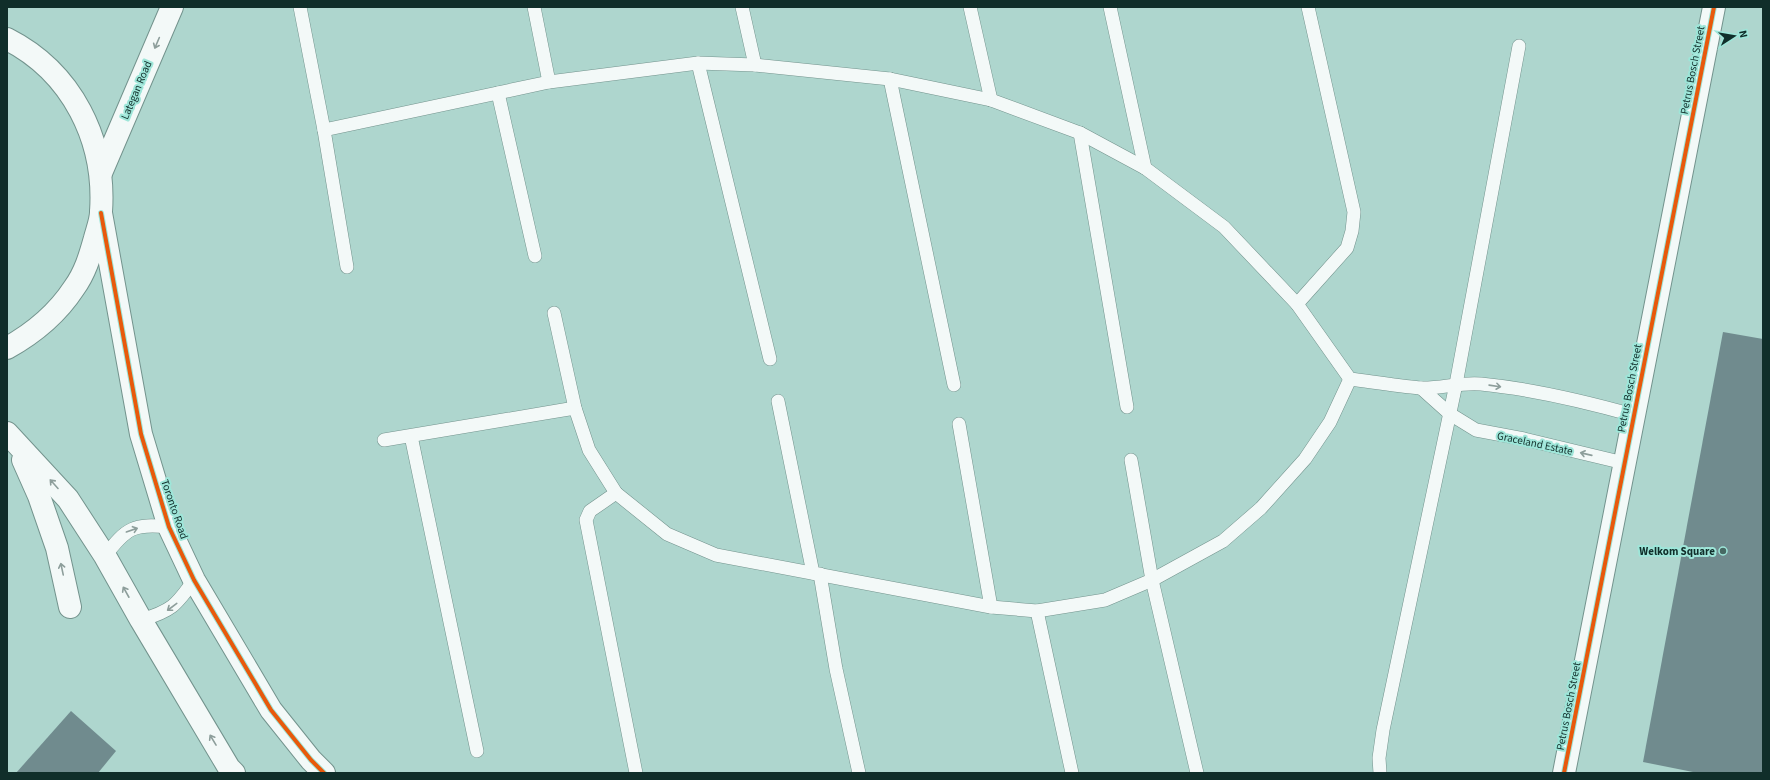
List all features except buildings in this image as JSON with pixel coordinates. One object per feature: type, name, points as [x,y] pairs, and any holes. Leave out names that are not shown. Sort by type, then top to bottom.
[{"type":"street","name":"Lategan Road","points":[[101,173],[172,7]]},
{"type":"street","name":"Petrus Bosch Street","points":[[1564,773],[1714,7]]},
{"type":"street","points":[[7,39],[34,55],[49,69],[72,97],[82,113],[90,130],[101,173],[102,213],[90,258],[75,287],[50,317],[35,330],[7,348]]},
{"type":"street","name":"Toronto Road","points":[[102,213],[141,434],[169,527],[194,580],[271,710],[311,760],[324,773]]},
{"type":"street","points":[[11,437],[68,499],[106,556],[141,620],[229,768],[234,773]]},
{"type":"street","points":[[11,437],[40,496],[54,540],[70,607]]},
{"type":"lane","points":[[300,7],[324,130],[347,267]]},
{"type":"lane","points":[[534,7],[549,82]]},
{"type":"lane","points":[[742,7],[755,65]]},
{"type":"lane","points":[[970,7],[991,100]]},
{"type":"lane","points":[[1110,7],[1145,168]]},
{"type":"lane","points":[[1297,304],[1348,248],[1354,212],[1308,7]]},
{"type":"lane","points":[[1380,773],[1379,758],[1384,730],[1456,384],[1518,46]]},
{"type":"lane","points":[[324,130],[549,82],[698,63],[755,65],[890,78],[991,100],[1080,133],[1145,168],[1224,227],[1297,304],[1350,379],[1421,388],[1456,384],[1480,384],[1536,392],[1585,402],[1633,415]]},
{"type":"lane","points":[[698,63],[770,359]]},
{"type":"lane","points":[[890,78],[954,385]]},
{"type":"lane","points":[[498,93],[535,256]]},
{"type":"lane","points":[[1080,133],[1127,407]]},
{"type":"lane","points":[[554,313],[575,408],[589,450],[616,493],[667,534],[716,555],[991,607],[1037,611],[1106,600],[1152,580],[1223,541],[1260,508],[1305,459],[1330,422],[1350,379]]},
{"type":"lane","name":"Graceland Estate","points":[[1421,388],[1450,414],[1476,430],[1524,439],[1624,463]]},
{"type":"lane","points":[[778,401],[859,773]]},
{"type":"lane","points":[[384,440],[575,408]]},
{"type":"lane","points":[[959,424],[991,607]]},
{"type":"lane","points":[[411,436],[477,751]]},
{"type":"lane","points":[[1131,460],[1152,580],[1197,773]]},
{"type":"lane","points":[[616,493],[590,511],[586,520],[636,773]]},
{"type":"lane","points":[[106,556],[123,533],[132,529],[150,525],[169,527]]},
{"type":"lane","points":[[141,620],[171,609],[180,600],[194,580]]},
{"type":"lane","points":[[1037,611],[1072,773]]},
{"type":"cycle path","points":[[1564,773],[1714,7]]},
{"type":"cycle path","points":[[101,213],[141,434],[169,527],[194,580],[271,710],[311,760],[324,773]]},
{"type":"place","name":"Welkom Square","points":[[1723,551]]}]
